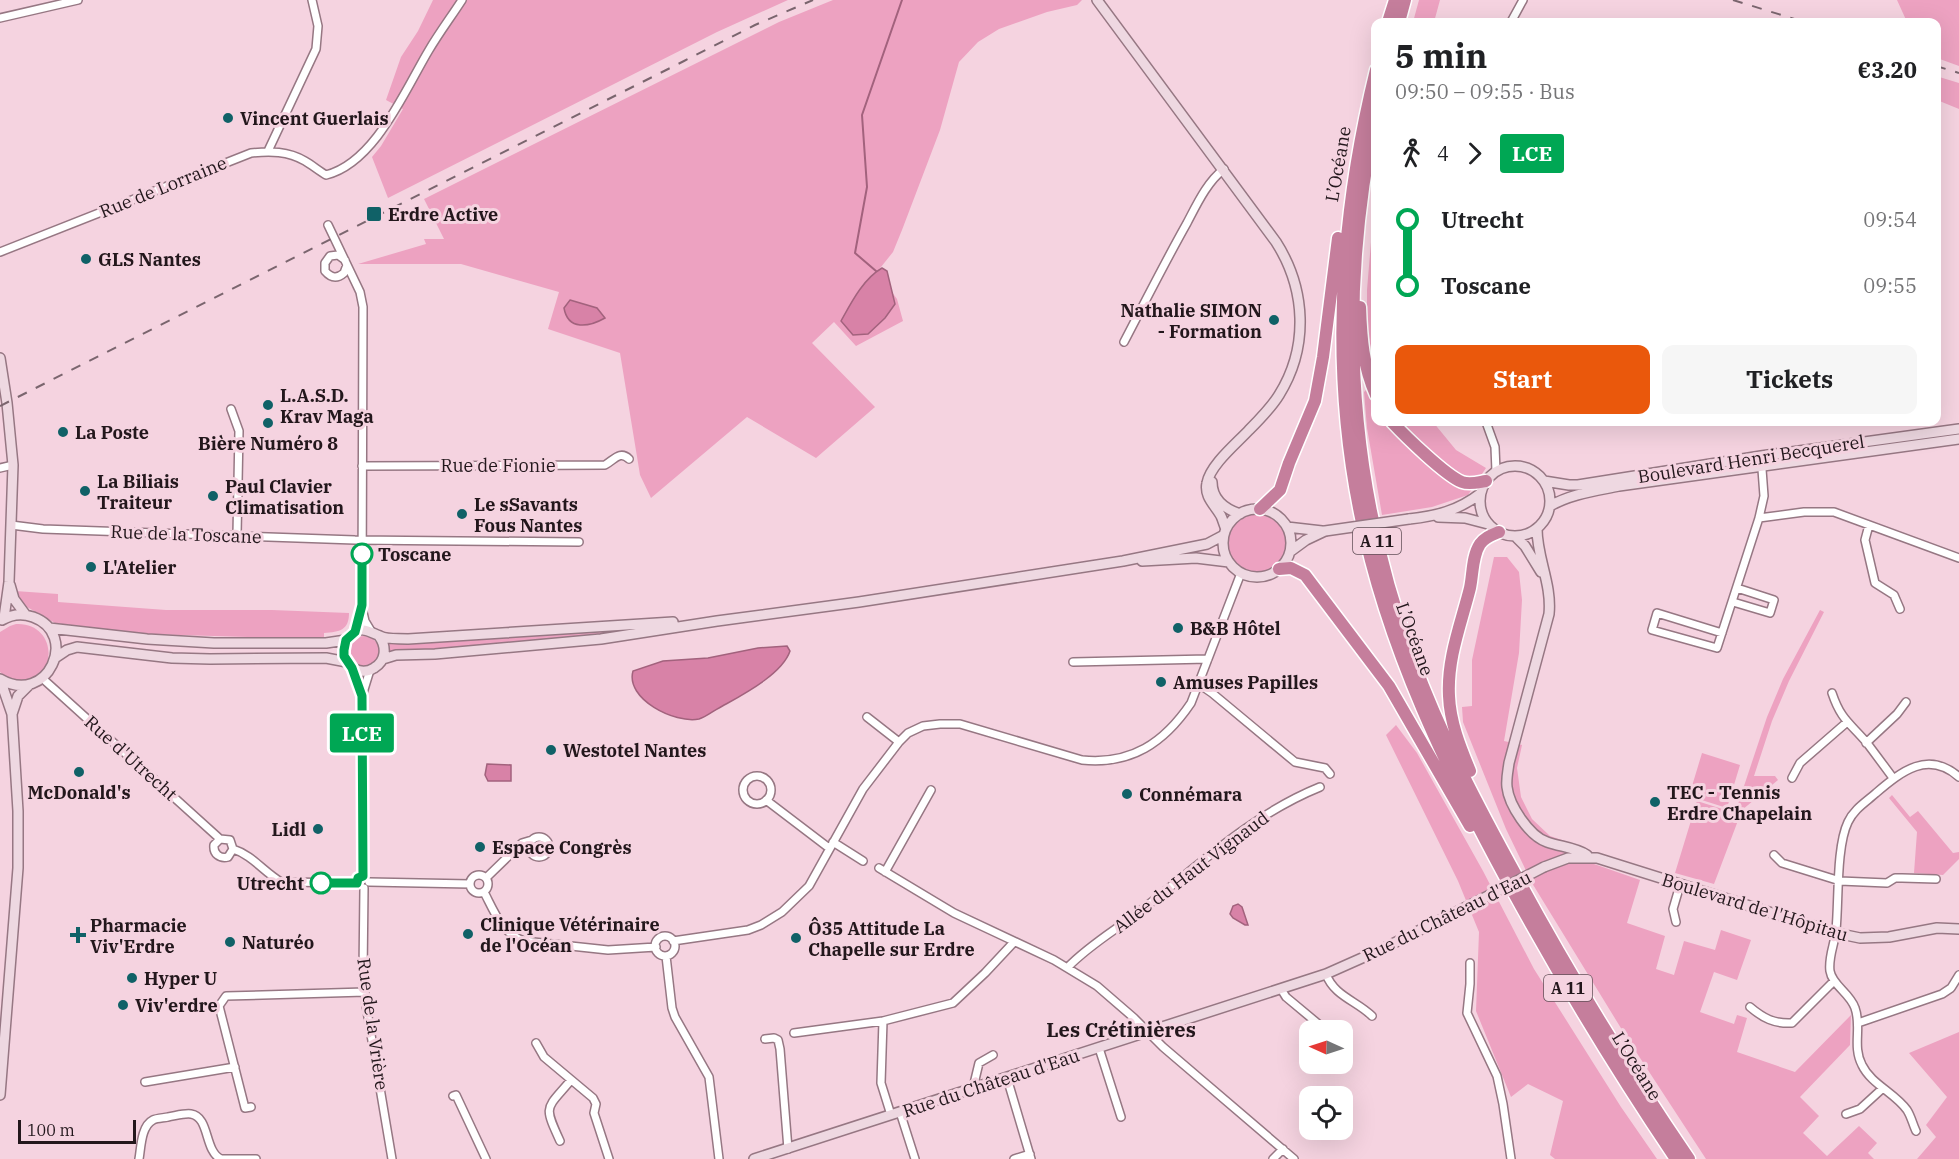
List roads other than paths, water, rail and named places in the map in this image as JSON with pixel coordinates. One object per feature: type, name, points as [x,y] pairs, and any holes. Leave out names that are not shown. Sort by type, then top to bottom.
[{"type":"highway","points":[[1389,18],[1395,0]]},
{"type":"highway","points":[[1400,18],[1405,0]]},
{"type":"highway","name":"L’Océane","points":[[1371,93],[1352,182],[1342,282],[1342,357],[1349,442],[1360,513],[1379,589],[1409,677],[1442,754],[1496,861],[1580,1008],[1676,1159]]},
{"type":"highway","name":"L’Océane","points":[[1371,139],[1355,253],[1352,320],[1354,389],[1364,476],[1380,556],[1395,606],[1414,662],[1449,744],[1482,811],[1573,975],[1628,1066],[1689,1159]]},
{"type":"highway","points":[[1260,509],[1280,490],[1315,401],[1344,198],[1352,182]]},
{"type":"highway","points":[[1355,253],[1360,271],[1362,345],[1365,365],[1371,381]]},
{"type":"highway","points":[[1396,426],[1426,454],[1462,482],[1486,481]]},
{"type":"highway","points":[[1482,811],[1481,796],[1455,733],[1450,708],[1449,681],[1452,656],[1470,589],[1476,553],[1486,537],[1499,532]]},
{"type":"highway","points":[[1279,569],[1291,568],[1305,575],[1355,640],[1389,687],[1487,858],[1496,861]]},
{"type":"main road","points":[[55,658],[76,647],[172,658],[326,658],[350,664],[358,670],[370,670],[383,659],[396,655],[435,654],[601,639],[1123,561],[1207,544],[1225,532],[1231,521],[1240,514],[1252,509],[1260,509],[1279,516],[1287,527],[1291,538],[1291,551],[1279,569],[1258,578],[1241,573],[1229,562],[1224,553],[1225,532],[1221,516],[1210,501],[1207,482],[1222,458],[1279,396],[1294,362],[1301,324],[1297,292],[1285,255],[1224,169],[1097,0]]},
{"type":"main road","points":[[0,358],[13,465],[9,582],[2,620]]},
{"type":"main road","name":"Boulevard Henri Becquerel","points":[[1550,506],[1565,498],[1586,492],[1959,429]]},
{"type":"main road","name":"Boulevard Henri Becquerel","points":[[1544,481],[1578,485],[1959,438]]},
{"type":"main road","points":[[1287,527],[1325,531],[1431,516],[1459,508],[1480,493],[1486,481],[1496,471],[1511,466],[1523,466],[1534,471],[1544,481],[1549,491],[1550,506],[1547,515],[1537,529],[1527,534],[1515,536],[1499,532],[1488,524],[1465,518],[1431,516]]},
{"type":"main road","points":[[1214,470],[1212,486],[1217,499],[1227,509],[1240,514]]},
{"type":"main road","points":[[1480,493],[1481,510],[1488,524]]},
{"type":"main road","name":"Boulevard de l'Hôpitau","points":[[1537,529],[1538,546],[1550,601],[1549,614],[1509,763],[1507,788],[1529,830],[1547,842],[1561,860],[1589,856]]},
{"type":"main road","points":[[1291,551],[1306,540],[1325,531]]},
{"type":"main road","name":"Boulevard de l'Hôpitau","points":[[1515,536],[1531,554],[1547,581]]},
{"type":"main road","points":[[1123,561],[1196,558],[1229,562]]},
{"type":"main road","points":[[9,582],[14,599],[25,614]]},
{"type":"main road","points":[[2,620],[14,615],[25,614],[38,619],[49,628],[56,645],[55,658],[50,670],[42,678],[28,685],[18,696],[12,714]]},
{"type":"main road","points":[[49,628],[147,639],[214,643],[328,643],[346,640],[355,632],[366,630],[375,634],[408,639],[717,621]]},
{"type":"main road","points":[[375,634],[384,645],[383,659]]},
{"type":"main road","points":[[346,640],[344,650],[350,664]]},
{"type":"main road","points":[[0,679],[14,685],[28,685]]},
{"type":"main road","points":[[0,679],[12,714],[18,811],[18,868],[0,1095]]},
{"type":"main road","name":"Boulevard de l'Hôpitau","points":[[1547,842],[1836,933],[1860,938],[1889,937],[1936,928],[1959,929]]},
{"type":"main road","points":[[1560,845],[1561,860]]},
{"type":"main road","name":"Rue du Château d'Eau","points":[[754,1159],[1326,974],[1380,950],[1561,860]]},
{"type":"street","points":[[0,18],[45,3],[78,0]]},
{"type":"street","points":[[268,151],[316,49],[318,26],[312,0]]},
{"type":"street","name":"Rue de Lorraine","points":[[0,252],[240,157],[268,151],[289,154],[306,161],[326,175],[340,171],[383,130],[430,48],[462,0]]},
{"type":"street","points":[[1513,18],[1523,0]]},
{"type":"street","points":[[1124,342],[1205,191],[1216,175],[1224,169]]},
{"type":"street","points":[[329,228],[360,292],[363,307],[362,605],[365,621],[375,634]]},
{"type":"street","points":[[231,409],[239,431],[237,536]]},
{"type":"street","points":[[1487,426],[1495,447],[1496,471]]},
{"type":"street","name":"Rue de Fionie","points":[[362,466],[605,465],[620,454],[629,459]]},
{"type":"street","points":[[1722,633],[1658,613],[1652,630],[1717,648],[1733,602],[1760,518],[1764,496],[1762,461]]},
{"type":"street","points":[[0,468],[13,465]]},
{"type":"street","points":[[1760,518],[1804,512],[1834,512],[1959,558]]},
{"type":"street","name":"Rue de la Toscane","points":[[11,525],[43,529],[362,540],[579,542]]},
{"type":"street","points":[[1869,525],[1865,540],[1875,583],[1894,595],[1900,609]]},
{"type":"street","points":[[673,941],[733,934],[761,925],[782,912],[809,886],[863,789],[899,742],[908,733],[923,726],[960,724],[1082,760],[1114,760],[1142,750],[1167,733],[1186,710],[1199,684],[1241,573]]},
{"type":"street","points":[[1733,602],[1770,613],[1774,600],[1737,588]]},
{"type":"street","points":[[355,632],[362,605]]},
{"type":"street","points":[[1072,662],[1208,659]]},
{"type":"street","name":"Rue de la Vrière","points":[[350,664],[362,696]]},
{"type":"street","name":"Rue de la Vrière","points":[[370,670],[362,696],[363,964],[365,992],[392,1159]]},
{"type":"street","name":"Rue d'Utrecht","points":[[42,678],[220,839]]},
{"type":"street","points":[[1199,684],[1296,762],[1325,768],[1330,774]]},
{"type":"street","points":[[1832,693],[1846,723],[1866,743],[1893,778]]},
{"type":"street","points":[[1866,743],[1897,714],[1906,702]]},
{"type":"street","points":[[867,717],[899,742]]},
{"type":"street","points":[[1792,778],[1800,763],[1846,723]]},
{"type":"street","points":[[1916,1131],[1907,1110],[1862,1067],[1856,1049],[1858,1023],[1855,1006],[1830,973],[1836,933],[1842,844],[1847,823],[1854,811],[1906,768],[1935,765],[1949,769],[1959,777]]},
{"type":"street","points":[[761,777],[769,782],[771,790],[766,800],[758,804],[747,799],[744,791],[749,779],[761,777]]},
{"type":"street","name":"Allée du Haut Vignaud","points":[[1068,968],[1080,955],[1143,909],[1244,828],[1276,808],[1320,787]]},
{"type":"street","points":[[931,790],[882,870],[954,913],[1068,968],[1103,992],[1294,1159]]},
{"type":"street","points":[[766,800],[831,845],[862,861]]},
{"type":"street","points":[[486,878],[514,850],[522,843],[537,837],[544,839],[548,844],[548,850],[544,855],[538,857],[530,851],[514,850]]},
{"type":"street","points":[[220,839],[230,840],[233,849],[228,857],[222,858],[214,851],[214,845],[220,839]]},
{"type":"street","points":[[530,851],[529,845],[532,840]]},
{"type":"street","points":[[233,849],[244,853],[281,882],[470,884]]},
{"type":"street","points":[[1774,855],[1782,863],[1840,881],[1887,882],[1895,878],[1936,879]]},
{"type":"street","points":[[484,892],[476,892],[471,889],[470,884],[472,878],[477,875],[486,878]]},
{"type":"street","points":[[484,892],[488,885],[486,878]]},
{"type":"street","points":[[1676,922],[1673,909],[1680,885]]},
{"type":"street","points":[[484,892],[506,931],[514,938],[608,950],[656,947]]},
{"type":"street","points":[[669,937],[673,941],[674,951],[666,956],[658,952],[656,947],[657,941],[669,937]]},
{"type":"street","points":[[794,1033],[883,1022],[953,1003],[1014,942]]},
{"type":"street","points":[[666,956],[675,1017],[709,1077],[718,1159]]},
{"type":"street","points":[[1470,963],[1467,1013],[1497,1076],[1510,1159]]},
{"type":"street","points":[[1326,974],[1337,991],[1363,1007],[1372,1016]]},
{"type":"street","points":[[1858,1023],[1942,994],[1952,988],[1959,975]]},
{"type":"street","points":[[1750,1007],[1763,1018],[1780,1024],[1792,1023],[1834,981]]},
{"type":"street","points":[[1281,989],[1286,997],[1314,1020]]},
{"type":"street","points":[[251,1107],[245,1108],[219,1006],[226,996],[365,992]]},
{"type":"street","points":[[883,1022],[881,1083],[915,1159]]},
{"type":"street","points":[[765,1039],[778,1040],[780,1049],[788,1149]]},
{"type":"street","points":[[536,1043],[544,1057],[593,1098],[596,1104],[594,1113],[609,1159]]},
{"type":"street","points":[[1100,1048],[1121,1117]]},
{"type":"street","points":[[973,1088],[979,1063],[993,1055]]},
{"type":"street","points":[[145,1082],[235,1068]]},
{"type":"street","points":[[1007,1078],[1031,1156],[1014,1159]]},
{"type":"street","points":[[560,1141],[548,1115],[549,1107],[571,1080]]},
{"type":"street","points":[[1846,1114],[1860,1109],[1883,1088]]},
{"type":"street","points":[[453,1096],[456,1095],[486,1159]]},
{"type":"street","points":[[139,1159],[148,1124],[154,1119],[186,1114],[194,1114],[201,1119],[215,1156],[222,1159],[256,1159]]},
{"type":"street","points":[[1273,1159],[1282,1149]]},
{"type":"waterway","points":[[876,271],[855,253],[867,187],[862,115],[902,0]]},
{"type":"railway","points":[[0,406],[755,25],[813,0]]},
{"type":"railway","points":[[1733,0],[1791,18]]},
{"type":"railway","points":[[1941,68],[1959,73]]},
{"type":"place","name":"Vincent Guerlais","points":[[228,118]]},
{"type":"place","name":"Erdre Active","points":[[374,214]]},
{"type":"place","name":"GLS Nantes","points":[[86,259]]},
{"type":"place","name":"Nathalie SIMON - Formation","points":[[1274,320]]},
{"type":"place","name":"L.A.S.D. Krav Maga","points":[[268,405]]},
{"type":"place","name":"Bière Numéro 8","points":[[268,423]]},
{"type":"place","name":"La Poste","points":[[63,432]]},
{"type":"place","name":"La Biliais Traiteur","points":[[85,491]]},
{"type":"place","name":"Paul Clavier Climatisation","points":[[213,496]]},
{"type":"place","name":"Le sSavants Fous Nantes","points":[[462,514]]},
{"type":"place","name":"Toscane","points":[[362,554]]},
{"type":"place","name":"L'Atelier","points":[[91,567]]},
{"type":"place","name":"B&B Hôtel","points":[[1178,628]]},
{"type":"place","name":"Amuses Papilles","points":[[1161,682]]},
{"type":"place","name":"Westotel Nantes","points":[[551,750]]},
{"type":"place","name":"McDonald's","points":[[79,772]]},
{"type":"place","name":"Connémara","points":[[1127,794]]},
{"type":"place","name":"TEC - Tennis Erdre Chapelain","points":[[1655,802]]},
{"type":"place","name":"Lidl","points":[[318,829]]},
{"type":"place","name":"Espace Congrès","points":[[480,847]]},
{"type":"place","name":"Utrecht","points":[[321,883]]},
{"type":"place","name":"Clinique Vétérinaire de l'Océan","points":[[468,934]]},
{"type":"place","name":"Pharmacie Viv'Erdre","points":[[78,935]]},
{"type":"place","name":"Ô35 Attitude La Chapelle sur Erdre","points":[[796,938]]},
{"type":"place","name":"Naturéo","points":[[230,942]]},
{"type":"place","name":"Hyper U","points":[[132,978]]},
{"type":"place","name":"Viv'erdre","points":[[123,1005]]},
{"type":"district","name":"Les Crétinières","points":[[1121,1029]]}]
